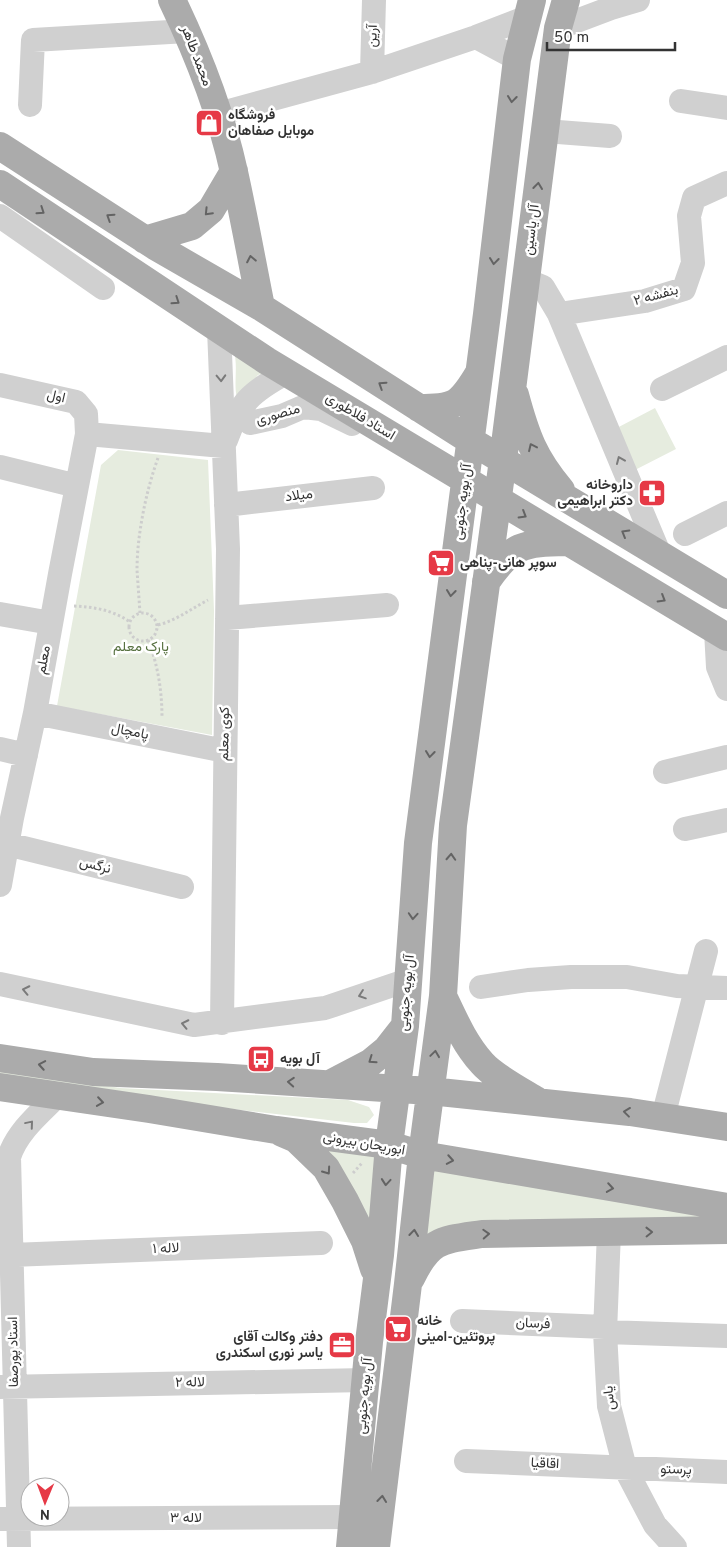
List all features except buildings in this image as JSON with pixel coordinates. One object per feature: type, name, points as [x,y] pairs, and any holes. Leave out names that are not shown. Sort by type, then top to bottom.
[{"type":"main road","name":"محمد طاهر","points":[[172,0],[187,31],[218,114],[234,171],[261,307]]},
{"type":"main road","name":"آل یاسین","points":[[503,460],[558,28],[566,0]]},
{"type":"main road","points":[[471,441],[517,59],[530,8]]},
{"type":"main road","points":[[0,146],[144,240],[261,307],[471,441],[727,595]]},
{"type":"main road","points":[[144,240],[192,226],[211,210],[234,171]]},
{"type":"main road","name":"استاد فلاطوری","points":[[0,184],[286,372],[721,634]]},
{"type":"main road","points":[[487,314],[487,323],[492,331],[500,335],[509,335],[516,330],[520,322]]},
{"type":"main road","points":[[419,408],[444,408],[457,402],[469,390],[480,372]]},
{"type":"main road","points":[[512,384],[531,447],[547,474],[570,501]]},
{"type":"main road","name":"آل بویه جنوبی","points":[[350,1547],[389,1145],[404,1026],[418,843],[471,441]]},
{"type":"main road","points":[[424,456],[447,499],[457,546]]},
{"type":"main road","name":"آل بویه جنوبی","points":[[376,1547],[422,1155],[443,996],[453,825],[503,460]]},
{"type":"main road","points":[[486,582],[499,562],[516,549],[537,543],[567,542]]},
{"type":"main road","points":[[439,687],[471,690]]},
{"type":"main road","points":[[443,996],[463,1038],[483,1065],[542,1103]]},
{"type":"main road","points":[[330,1084],[370,1063],[387,1049],[404,1026]]},
{"type":"main road","points":[[0,1058],[93,1072],[217,1077],[430,1091],[630,1112],[727,1127]]},
{"type":"main road","name":"ابوریحان بیرونی","points":[[0,1087],[276,1130],[389,1145],[422,1155],[727,1207]]},
{"type":"main road","points":[[276,1130],[296,1138],[326,1168],[365,1242],[377,1278]]},
{"type":"main road","points":[[408,1284],[420,1259],[434,1245],[452,1238],[482,1234],[727,1230]]},
{"type":"street","name":"آرین","points":[[372,72],[374,0]]},
{"type":"street","points":[[558,28],[606,4],[638,0]]},
{"type":"street","points":[[218,114],[372,72],[476,37],[530,8]]},
{"type":"street","points":[[30,105],[33,40],[187,31]]},
{"type":"street","points":[[476,37],[517,59]]},
{"type":"street","points":[[681,101],[727,108]]},
{"type":"street","points":[[545,131],[610,136]]},
{"type":"street","name":"بنفشه ۲","points":[[559,314],[645,301],[684,289],[693,263],[689,216],[694,198],[727,183]]},
{"type":"street","points":[[0,216],[102,288]]},
{"type":"street","points":[[526,280],[543,287],[559,314],[659,553]]},
{"type":"street","name":"کوی معلم","points":[[219,329],[228,549],[222,1022]]},
{"type":"street","points":[[662,389],[727,357]]},
{"type":"street","name":"کوی معلم","points":[[223,446],[234,417],[245,401],[262,386],[286,372]]},
{"type":"street","name":"اول","points":[[0,385],[76,402],[86,414],[87,434]]},
{"type":"street","name":"منصوری","points":[[250,424],[282,416],[303,407],[321,410],[352,424],[362,419]]},
{"type":"street","points":[[87,434],[223,446]]},
{"type":"street","name":"معلم","points":[[0,885],[35,713],[87,434]]},
{"type":"street","points":[[0,467],[77,486]]},
{"type":"street","name":"میلاد","points":[[226,505],[373,488]]},
{"type":"street","points":[[685,534],[727,513]]},
{"type":"street","points":[[227,618],[387,605]]},
{"type":"street","points":[[0,614],[52,615]]},
{"type":"street","points":[[721,634],[718,667],[727,689]]},
{"type":"street","name":"پامچال","points":[[35,713],[225,751]]},
{"type":"street","points":[[0,749],[26,755]]},
{"type":"street","points":[[665,772],[727,757]]},
{"type":"street","points":[[684,829],[727,820]]},
{"type":"street","name":"نرگس","points":[[7,844],[182,887]]},
{"type":"street","points":[[663,1117],[706,951]]},
{"type":"street","points":[[482,987],[528,980],[571,977],[627,977],[677,986],[727,988]]},
{"type":"street","points":[[0,984],[194,1026],[325,1008],[408,980]]},
{"type":"street","points":[[6,1169],[13,1145],[35,1118],[57,1096]]},
{"type":"street","points":[[0,1135],[6,1169]]},
{"type":"street","name":"استاد پورصفا","points":[[6,1169],[11,1255],[7,1387],[9,1519],[19,1547]]},
{"type":"street","name":"یاس","points":[[609,1232],[605,1329],[609,1406],[625,1468],[655,1525],[675,1547]]},
{"type":"street","name":"لاله ۱","points":[[11,1255],[321,1243]]},
{"type":"street","name":"فرسان","points":[[462,1321],[727,1336]]},
{"type":"street","name":"لاله ۲","points":[[7,1387],[366,1380]]},
{"type":"street","name":"اقاقیا","points":[[466,1461],[625,1468]]},
{"type":"street","name":"پرستو","points":[[625,1468],[727,1472]]},
{"type":"street","name":"لاله ۳","points":[[9,1519],[354,1517]]},
{"type":"path","points":[[140,613],[137,568],[142,525],[148,486],[159,455]]},
{"type":"path","points":[[158,625],[185,614],[214,596]]},
{"type":"path","points":[[52,615],[75,606],[92,607],[122,616],[130,622]]},
{"type":"path","points":[[140,613],[154,616],[158,625],[156,634],[148,640],[135,638],[130,631],[132,618],[140,613]]},
{"type":"path","points":[[148,640],[159,677],[162,706],[160,738]]},
{"type":"green space","points":[[233,347],[269,371],[258,375],[237,399],[236,361]]},
{"type":"green space","points":[[655,408],[676,449],[633,471],[613,430]]},
{"type":"green space","name":"پارک معلم","points":[[118,450],[208,460],[214,611],[212,735],[57,706],[101,465]]},
{"type":"green space","points":[[0,1068],[120,1088],[348,1100],[369,1107],[374,1115],[367,1123],[354,1123],[181,1103],[0,1076]]},
{"type":"green space","points":[[305,1137],[377,1148],[369,1231]]},
{"type":"green space","points":[[433,1169],[727,1217],[425,1242]]},
{"type":"place","name":"فروشگاه موبایل صفاهان","points":[[209,123]]},
{"type":"place","name":"داروخانه دکتر ابراهیمی","points":[[652,493]]},
{"type":"place","name":"سوپر هانی-پناهی","points":[[441,563]]},
{"type":"place","name":"آل بویه","points":[[261,1059]]},
{"type":"place","name":"خانه پروتئین-امینی","points":[[398,1329]]},
{"type":"place","name":"دفتر وکالت آقای یاسر نوری اسکندری","points":[[342,1345]]}]
